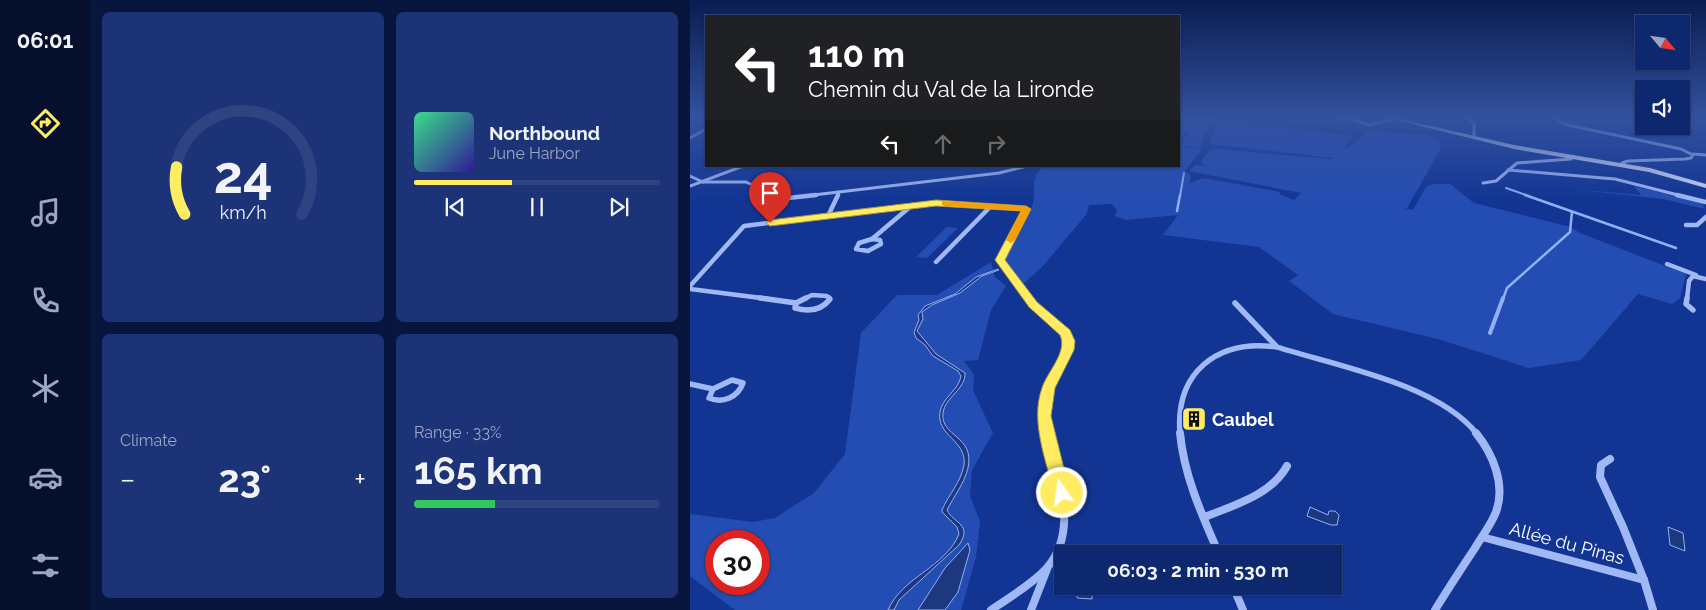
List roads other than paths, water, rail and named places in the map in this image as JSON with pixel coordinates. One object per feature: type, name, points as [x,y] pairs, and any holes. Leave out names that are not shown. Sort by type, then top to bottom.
[{"type":"street","points":[[1508,145],[1634,166],[1706,185]]},
{"type":"street","points":[[1664,145],[1693,154],[1706,155]]},
{"type":"street","points":[[1622,164],[1628,161],[1691,158],[1693,154]]},
{"type":"street","points":[[1483,183],[1496,181],[1517,163],[1571,159],[1575,157]]},
{"type":"street","points":[[1634,166],[1650,160]]},
{"type":"street","points":[[690,186],[740,167]]},
{"type":"street","points":[[690,176],[703,182],[746,182],[772,195],[786,198],[999,173],[1023,167]]},
{"type":"street","points":[[1508,170],[1615,179],[1706,202]]},
{"type":"street","points":[[828,216],[839,192]]},
{"type":"street","points":[[796,302],[795,308],[812,311],[825,306],[830,299],[827,296],[812,295],[796,302],[690,287],[744,226],[940,203],[1026,209],[1000,257],[1000,262],[1033,304],[1065,333],[1069,341],[1067,350],[1048,388],[1044,410],[1062,493],[1065,517],[1061,542],[1056,555],[1047,568],[1033,581],[991,610]]},
{"type":"street","points":[[872,239],[880,240],[881,244],[868,251],[856,249],[859,243],[872,239],[911,206]]},
{"type":"street","points":[[936,262],[991,206]]},
{"type":"street","points":[[1686,225],[1697,225],[1706,217]]},
{"type":"street","points":[[1668,264],[1703,278]]},
{"type":"street","points":[[1693,310],[1686,304],[1689,281],[1693,276],[1703,278]]},
{"type":"street","points":[[1235,302],[1277,346]]},
{"type":"street","points":[[1215,545],[1187,474],[1181,452],[1178,429],[1183,396],[1189,380],[1197,369],[1223,352],[1254,346],[1277,346],[1415,389],[1442,402],[1462,417],[1486,446],[1494,462],[1499,484],[1500,499],[1497,509],[1482,537],[1435,610]]},
{"type":"street","points":[[690,384],[713,389],[734,380],[740,380],[743,383],[742,387],[733,396],[719,401],[709,398],[713,389]]},
{"type":"street","points":[[1610,459],[1601,465],[1600,477],[1624,527],[1653,610]]},
{"type":"street","points":[[1204,518],[1264,490],[1280,479],[1287,466]]},
{"type":"street","name":"Allée du Pinas","points":[[1482,537],[1644,580]]},
{"type":"street","points":[[1031,610],[1047,568]]},
{"type":"street","points":[[1236,595],[1242,610]]},
{"type":"waterway","points":[[1180,196],[1184,173]]},
{"type":"waterway","points":[[1506,188],[1529,196]]},
{"type":"waterway","points":[[1177,211],[1180,195]]},
{"type":"waterway","points":[[1525,195],[1676,248]]},
{"type":"waterway","points":[[1503,299],[1507,288],[1570,232],[1572,212]]},
{"type":"waterway","points":[[1490,333],[1503,298]]},
{"type":"place","name":"Caubel","points":[[1194,419]]}]
